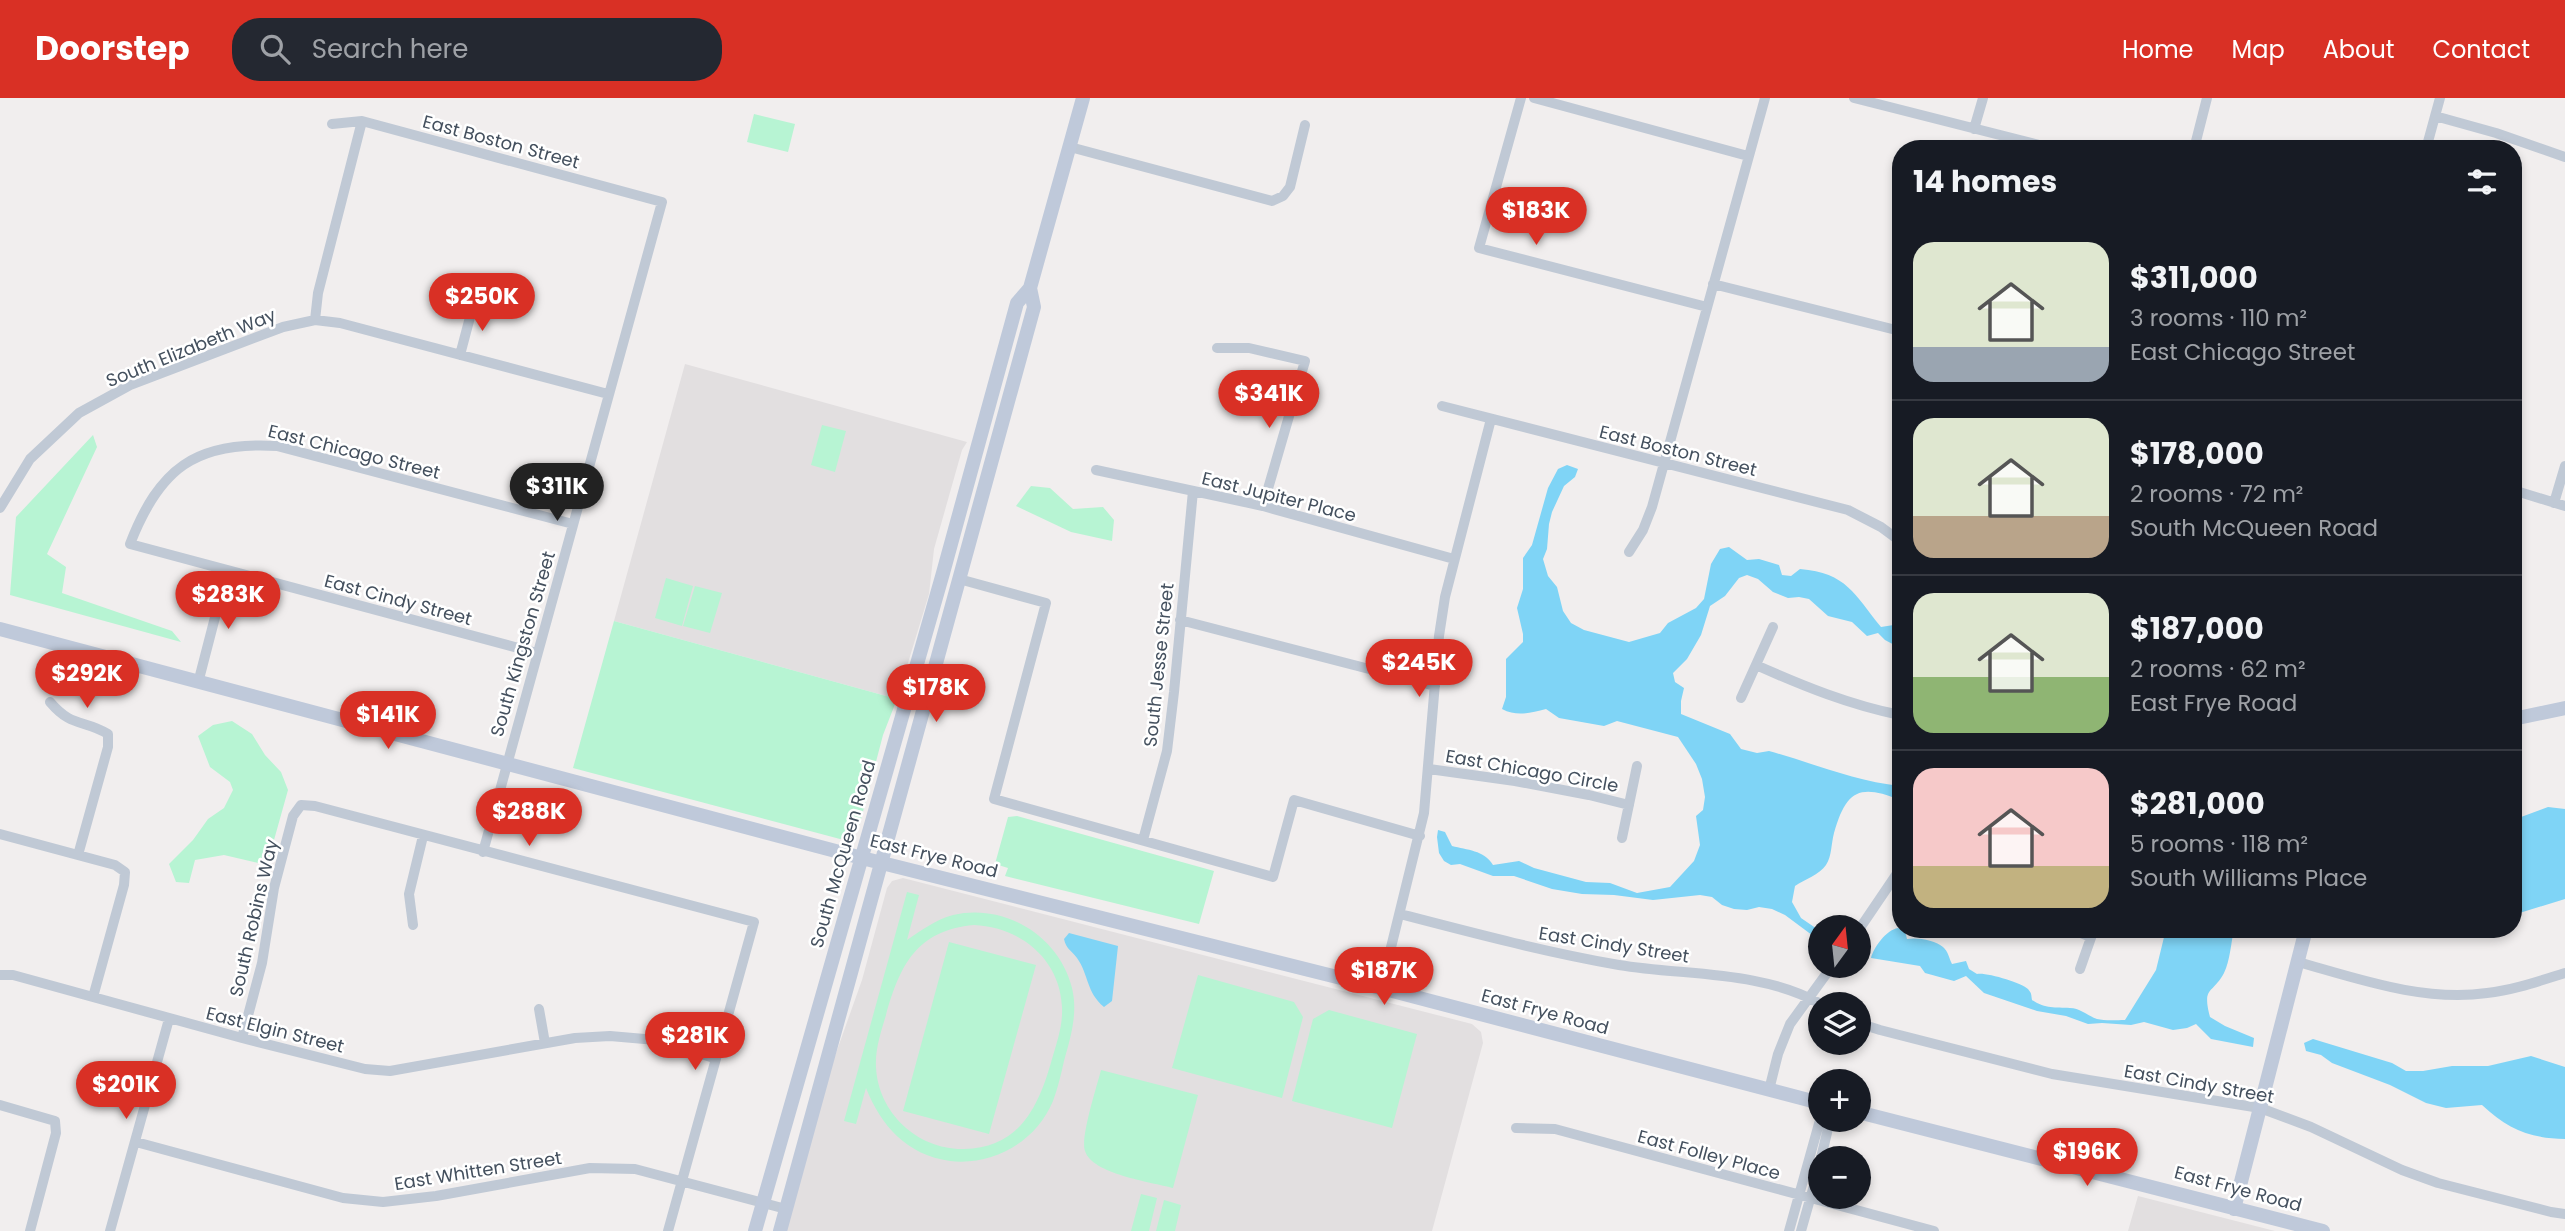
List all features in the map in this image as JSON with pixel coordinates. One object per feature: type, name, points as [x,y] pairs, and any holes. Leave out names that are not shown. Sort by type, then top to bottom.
[{"type":"street","name":"South McQueen Road","points":[[755,1231],[943,573],[1017,303],[1030,288],[1083,98]]},
{"type":"street","points":[[1521,98],[1479,248],[1707,307]]},
{"type":"street","points":[[1534,98],[1748,156]]},
{"type":"street","points":[[1629,552],[1647,518],[1765,98]]},
{"type":"street","points":[[1854,98],[2018,140]]},
{"type":"street","points":[[1974,129],[1983,98]]},
{"type":"street","points":[[2196,140],[2207,98]]},
{"type":"street","points":[[2428,140],[2440,98]]},
{"type":"street","points":[[2435,116],[2516,140]]},
{"type":"street","points":[[362,121],[317,293],[316,320],[340,323],[608,394]]},
{"type":"street","name":"East Boston Street","points":[[332,124],[362,121],[662,202]]},
{"type":"street","points":[[1070,147],[1272,201],[1283,196],[1290,187],[1306,125]]},
{"type":"street","points":[[2522,142],[2565,158]]},
{"type":"street","name":"South Kingston Street","points":[[483,852],[662,202]]},
{"type":"street","points":[[1713,284],[1892,329]]},
{"type":"street","name":"South McQueen Road","points":[[780,1231],[1034,307],[1030,288]]},
{"type":"street","points":[[460,355],[474,302]]},
{"type":"street","name":"South Elizabeth Way","points":[[0,508],[30,459],[79,413],[130,385],[283,327],[316,320]]},
{"type":"street","points":[[1217,348],[1249,348],[1304,361],[1263,506]]},
{"type":"street","name":"East Boston Street","points":[[1442,406],[1848,510],[1892,535]]},
{"type":"street","points":[[1381,988],[1420,836],[1429,769],[1439,636],[1454,559],[1491,419]]},
{"type":"street","name":"East Chicago Street","points":[[130,544],[151,497],[167,477],[190,461],[217,449],[250,444],[276,446],[573,524]]},
{"type":"street","points":[[2554,503],[2565,466]]},
{"type":"street","name":"East Jupiter Place","points":[[1096,470],[1263,506],[1454,559]]},
{"type":"street","name":"South Jesse Street","points":[[1143,841],[1167,751],[1193,491]]},
{"type":"street","points":[[2522,493],[2565,506]]},
{"type":"street","name":"East Cindy Street","points":[[130,544],[537,653]]},
{"type":"street","points":[[198,683],[227,571]]},
{"type":"street","points":[[943,573],[1046,603],[994,799],[1273,877],[1294,800],[1420,836]]},
{"type":"street","points":[[1180,620],[1435,686]]},
{"type":"street","points":[[1741,698],[1773,627]]},
{"type":"street","name":"East Frye Road","points":[[1,632],[862,858],[1381,988],[1808,1099]]},
{"type":"street","points":[[1756,665],[1824,694],[1892,713]]},
{"type":"street","points":[[50,702],[71,722],[108,734],[108,747],[78,855]]},
{"type":"street","points":[[2522,717],[2565,708]]},
{"type":"street","name":"East Chicago Circle","points":[[1622,838],[1637,766]]},
{"type":"street","name":"East Chicago Circle","points":[[1429,769],[1516,781],[1629,805]]},
{"type":"street","name":"South Robins Way","points":[[242,1038],[262,963],[274,888],[293,816],[301,806],[315,806],[423,836]]},
{"type":"street","points":[[0,834],[115,865],[125,872],[124,885],[93,997]]},
{"type":"street","points":[[412,925],[409,894],[423,836],[754,922],[668,1231]]},
{"type":"street","points":[[1869,915],[1892,881]]},
{"type":"street","name":"East Cindy Street","points":[[1400,914],[1555,954],[1759,981],[1785,987],[1808,997]]},
{"type":"street","points":[[2080,969],[2091,938]]},
{"type":"street","points":[[2234,1209],[2304,938]]},
{"type":"street","points":[[2298,962],[2404,990],[2442,994],[2486,994],[2565,973]]},
{"type":"street","name":"East Elgin Street","points":[[0,975],[13,975],[169,1019],[365,1069],[390,1071],[575,1038],[610,1036],[656,1041],[714,1058]]},
{"type":"street","points":[[1812,992],[1823,978]]},
{"type":"street","points":[[1769,1090],[1778,1054],[1790,1024],[1808,997]]},
{"type":"street","points":[[539,1009],[545,1043]]},
{"type":"street","points":[[110,1231],[169,1019]]},
{"type":"street","name":"East Cindy Street","points":[[1871,1027],[2052,1074],[2260,1108],[2311,1127],[2402,1170],[2438,1183],[2565,1214]]},
{"type":"street","points":[[0,1105],[55,1121],[56,1133],[30,1231]]},
{"type":"street","name":"East Frye Road","points":[[1871,1115],[2323,1231]]},
{"type":"street","name":"East Folley Place","points":[[1516,1128],[1555,1129],[1808,1197]]},
{"type":"street","points":[[1789,1231],[1817,1132]]},
{"type":"street","name":"East Whitten Street","points":[[136,1142],[343,1198],[383,1202],[436,1196],[590,1168],[635,1169],[786,1209]]},
{"type":"street","points":[[1801,1231],[1808,1208]]},
{"type":"street","name":"East Folley Place","points":[[1852,1209],[1934,1231]]},
{"type":"shaded area","points":[[685,364],[967,442],[962,450],[934,549],[929,594],[897,699],[614,621]]},
{"type":"shaded area","points":[[903,878],[1472,1024],[1481,1032],[1483,1043],[1432,1231],[786,1231],[830,1070],[862,980],[887,888],[892,881]]},
{"type":"shaded area","points":[[2138,1196],[2275,1231],[2128,1231]]},
{"type":"green space","points":[[754,114],[795,124],[788,152],[747,142]]},
{"type":"green space","points":[[822,425],[846,431],[835,472],[811,465]]},
{"type":"green space","points":[[93,435],[97,447],[47,554],[66,567],[62,593],[172,631],[181,642],[10,595],[16,517]]},
{"type":"green space","points":[[1031,486],[1050,488],[1073,509],[1103,507],[1114,520],[1112,541],[1071,532],[1016,506]]},
{"type":"green space","points":[[666,578],[693,586],[682,626],[655,618]]},
{"type":"green space","points":[[695,586],[722,593],[710,633],[683,626]]},
{"type":"green space","points":[[614,621],[897,699],[883,735],[860,823],[853,836],[840,839],[573,768]]},
{"type":"green space","points":[[232,721],[252,734],[265,755],[281,772],[288,790],[267,865],[224,855],[195,860],[189,883],[176,882],[169,864],[193,840],[208,819],[224,808],[233,790],[230,782],[210,767],[198,736],[213,725]]},
{"type":"green space","points":[[1017,816],[1214,871],[1199,924],[1005,876],[1008,868],[995,864],[1008,817]]},
{"type":"green space","points":[[907,892],[919,895],[907,940],[934,922],[953,915],[992,914],[1027,928],[1055,953],[1072,988],[1073,1024],[1053,1101],[1036,1128],[1024,1139],[997,1155],[982,1160],[966,1162],[935,1158],[908,1145],[888,1126],[879,1115],[866,1088],[856,1124],[844,1121]],"holes":[[[974,925],[991,927],[1022,939],[1045,960],[1060,990],[1061,1027],[1041,1093],[1024,1121],[1000,1141],[983,1147],[947,1148],[916,1136],[903,1126],[893,1113],[878,1084],[877,1047],[891,997],[914,953],[925,942],[954,928]]]},
{"type":"green space","points":[[949,942],[1036,965],[989,1134],[903,1111]]},
{"type":"green space","points":[[1198,975],[1294,1002],[1303,1017],[1282,1098],[1172,1068]]},
{"type":"green space","points":[[1329,1010],[1417,1034],[1392,1128],[1292,1101],[1313,1019]]},
{"type":"green space","points":[[1101,1070],[1198,1095],[1173,1188],[1110,1171],[1090,1159],[1085,1151],[1087,1124]]},
{"type":"green space","points":[[1141,1194],[1157,1198],[1149,1231],[1131,1231]]},
{"type":"green space","points":[[1164,1200],[1181,1205],[1175,1231],[1156,1231]]},
{"type":"water","points":[[1567,465],[1578,469],[1575,477],[1564,486],[1552,512],[1543,559],[1548,576],[1557,587],[1563,611],[1571,623],[1584,630],[1629,642],[1660,633],[1668,623],[1696,608],[1704,599],[1711,564],[1720,549],[1729,547],[1747,560],[1759,559],[1779,565],[1782,575],[1791,576],[1800,569],[1829,575],[1856,595],[1881,627],[1892,625],[1892,644],[1878,633],[1867,636],[1852,622],[1828,616],[1809,599],[1788,598],[1773,592],[1758,579],[1747,575],[1739,578],[1725,596],[1710,606],[1701,635],[1687,659],[1673,673],[1675,682],[1684,688],[1681,714],[1730,734],[1741,749],[1757,753],[1769,751],[1850,776],[1892,785],[1892,797],[1864,792],[1849,800],[1834,833],[1826,865],[1795,886],[1792,902],[1801,918],[1808,923],[1808,932],[1772,909],[1734,909],[1722,905],[1712,897],[1700,895],[1653,900],[1552,889],[1514,876],[1493,876],[1460,864],[1451,865],[1444,861],[1439,853],[1438,830],[1445,832],[1452,846],[1480,853],[1493,865],[1519,861],[1534,868],[1586,882],[1610,883],[1637,893],[1670,887],[1694,861],[1700,845],[1696,816],[1703,810],[1705,797],[1702,779],[1696,764],[1678,737],[1617,721],[1604,726],[1559,718],[1546,709],[1518,714],[1502,709],[1506,697],[1506,659],[1523,642],[1517,608],[1523,589],[1523,558],[1532,545],[1548,488],[1558,469]]},
{"type":"water","points":[[2548,807],[2565,809],[2565,899],[2522,912],[2522,817]]},
{"type":"water","points":[[1892,930],[1892,938],[1915,938],[1936,943],[1946,950],[1952,964],[1966,961],[1969,969],[1977,974],[2012,981],[2028,989],[2032,1000],[2037,1003],[2074,1008],[2097,1019],[2125,1020],[2156,970],[2164,938],[2232,938],[2226,968],[2208,995],[2208,1007],[2210,1017],[2254,1038],[2253,1047],[2211,1039],[2196,1024],[2173,1030],[2144,1022],[2131,1025],[2088,1024],[2066,1016],[2037,1011],[1984,993],[1966,976],[1954,981],[1925,973],[1920,966],[1871,958],[1881,940]]},
{"type":"water","points":[[1069,933],[1118,946],[1112,1001],[1104,1007],[1094,995],[1077,958],[1066,945],[1064,939]]},
{"type":"water","points":[[2313,1039],[2392,1063],[2406,1071],[2452,1066],[2488,1066],[2531,1056],[2565,1067],[2565,1139],[2540,1137],[2519,1131],[2482,1105],[2446,1108],[2426,1103],[2390,1085],[2332,1063],[2321,1055],[2306,1051],[2304,1043]]}]
